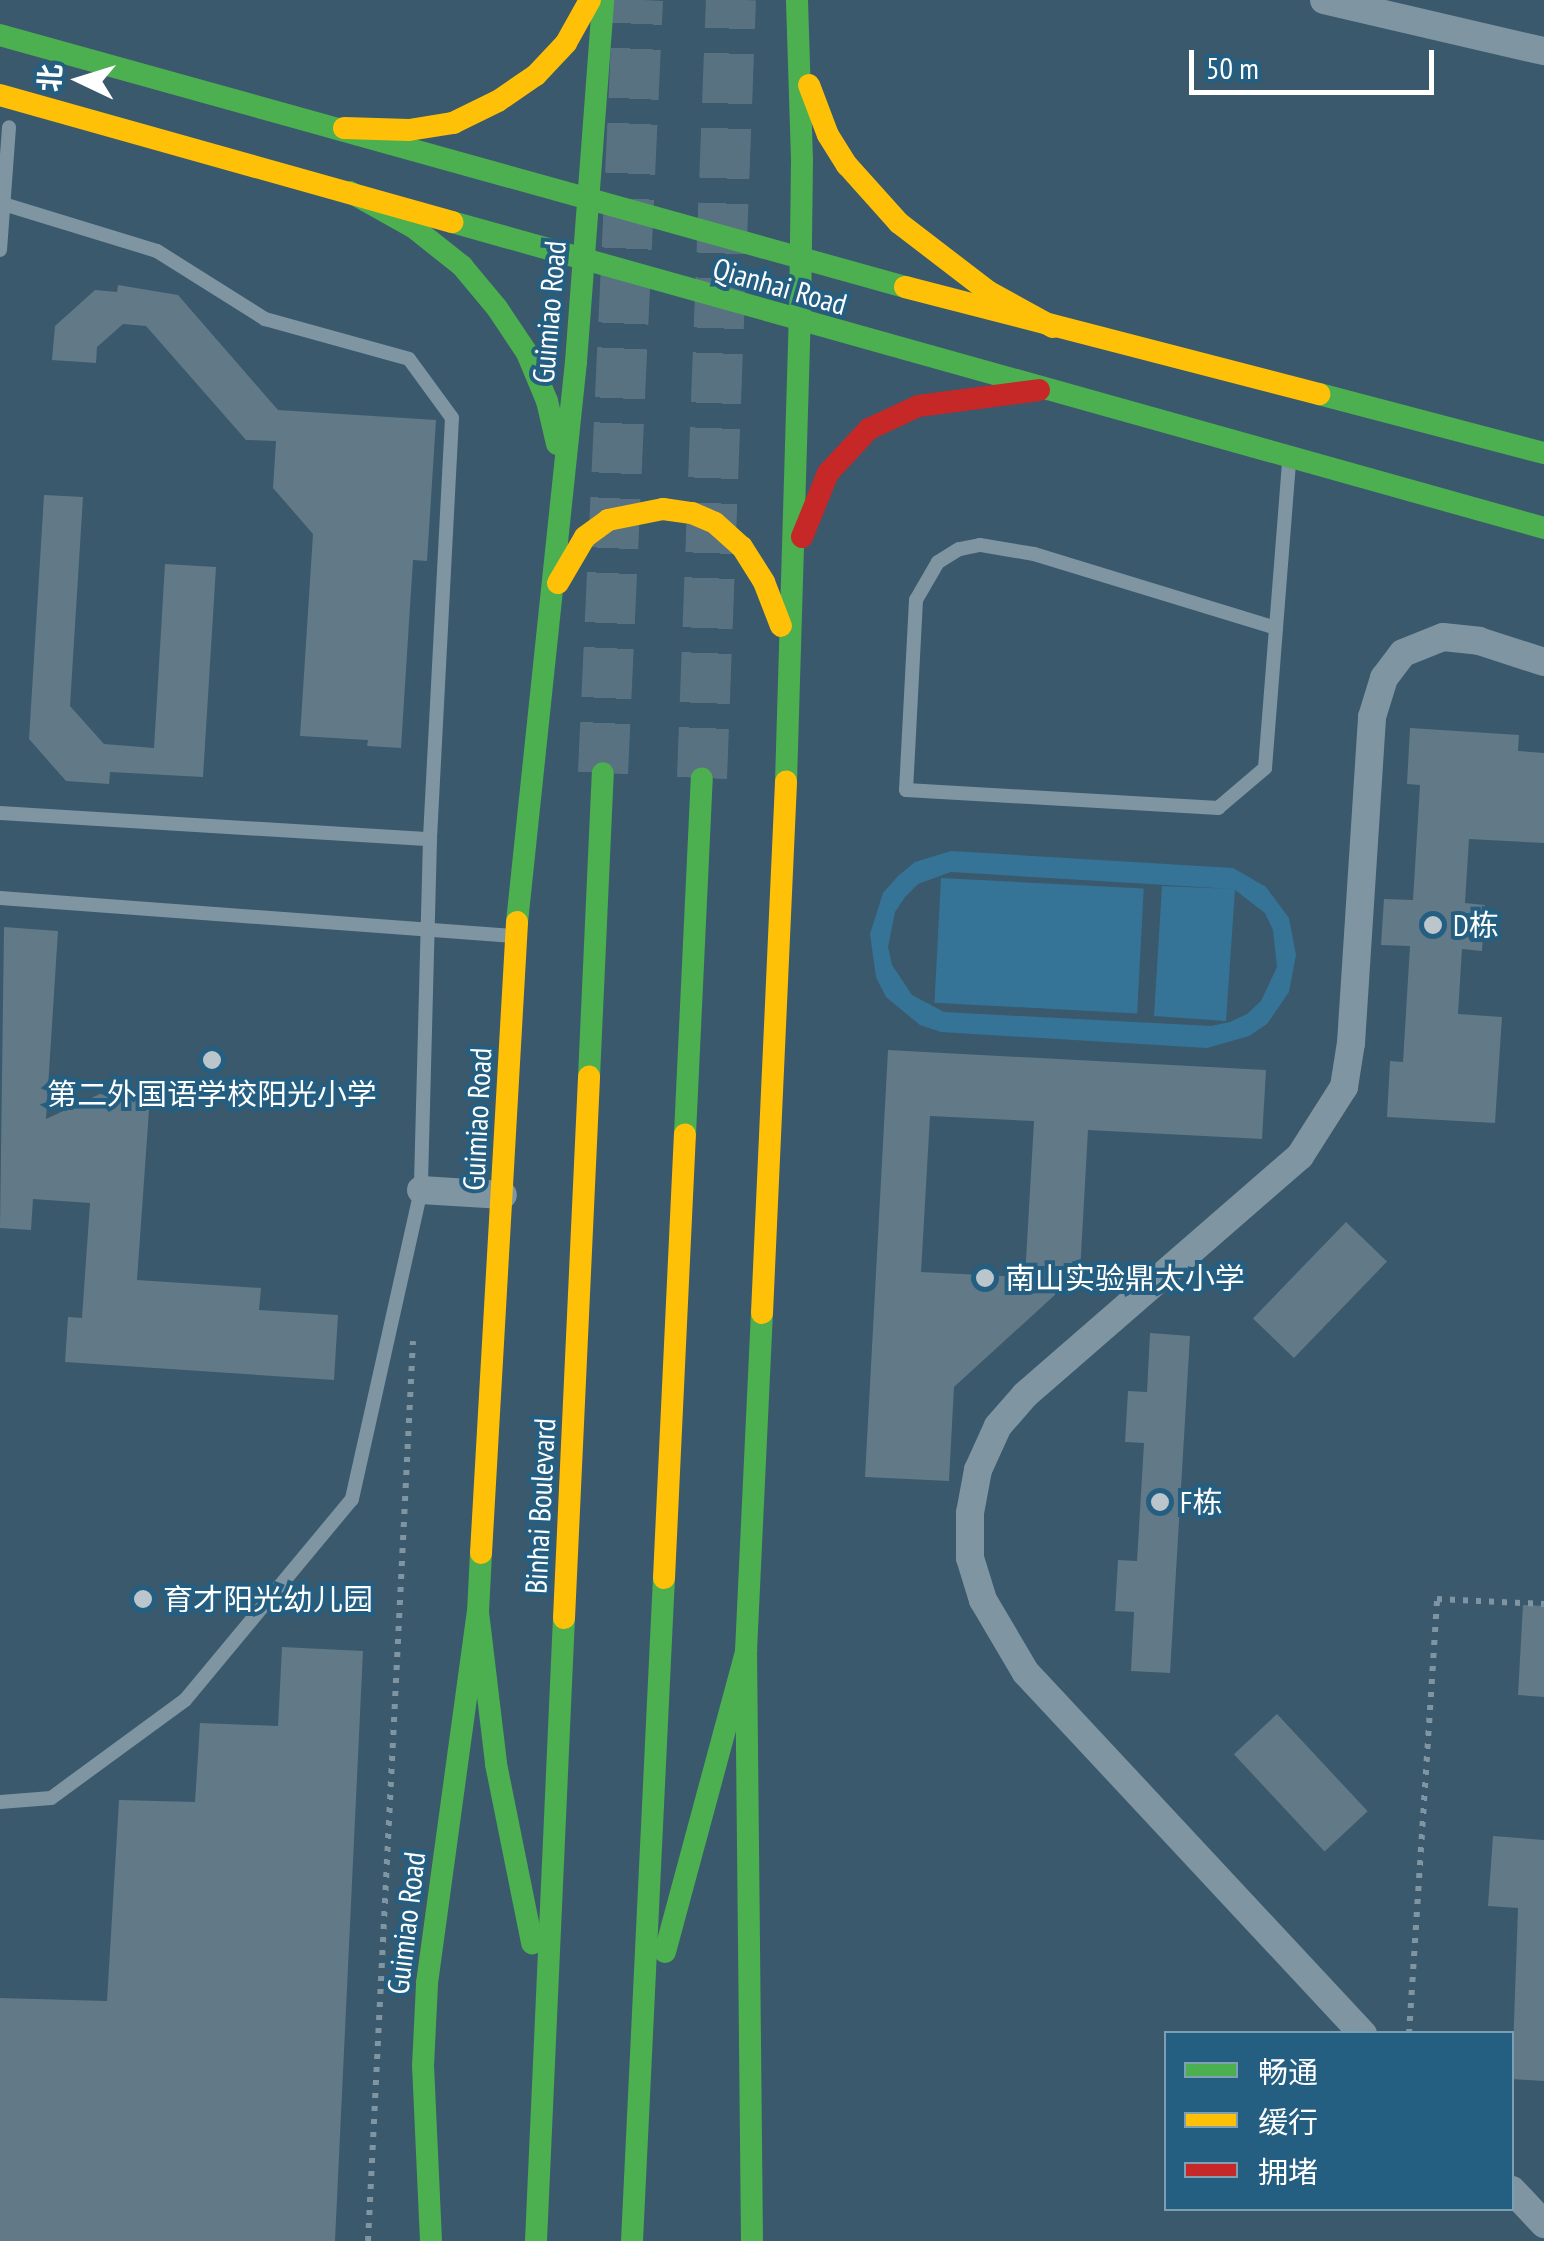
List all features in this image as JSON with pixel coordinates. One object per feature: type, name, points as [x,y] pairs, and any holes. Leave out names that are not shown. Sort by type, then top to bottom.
[{"type":"main road","points":[[344,128],[408,130],[453,123],[498,101],[536,75],[566,42],[590,0]]},
{"type":"main road","name":"Guimiao Road","points":[[432,2239],[422,2066],[427,1983],[478,1612],[516,936],[584,260],[603,0]]},
{"type":"main road","points":[[750,2235],[746,1651],[786,784],[787,641],[800,323],[797,0]]},
{"type":"main road","name":"Qianhai Road","points":[[0,35],[1053,327],[1544,453]]},
{"type":"main road","points":[[799,51],[828,135],[870,194],[932,251],[988,292],[1053,327]]},
{"type":"main road","name":"Qianhai Road","points":[[0,96],[1039,390],[1544,528]]},
{"type":"main road","points":[[350,192],[413,227],[462,266],[497,308],[526,353],[547,401],[557,446],[560,506]]},
{"type":"main road","points":[[789,591],[812,504],[828,473],[870,429],[918,406],[1039,390]]},
{"type":"main road","points":[[548,616],[563,568],[585,537],[608,520],[663,508],[692,513],[715,523],[742,548],[764,582],[787,641]]},
{"type":"main road","name":"Binhai Boulevard","points":[[536,2241],[604,773]]},
{"type":"main road","points":[[632,2241],[702,778]]},
{"type":"main road","points":[[478,1612],[496,1764],[536,1966],[545,2052]]},
{"type":"main road","points":[[640,2059],[746,1651]]},
{"type":"street","points":[[1324,0],[1544,51]]},
{"type":"street","points":[[1361,2031],[1026,1673],[983,1600],[970,1558],[970,1513],[978,1470],[998,1426],[1025,1394],[1300,1156],[1344,1087],[1372,716],[1384,678],[1403,653],[1443,638],[1479,641],[1544,662]]},
{"type":"street","points":[[420,1190],[503,1195]]},
{"type":"street","points":[[1514,2192],[1544,2224]]},
{"type":"lane","points":[[0,250],[9,127]]},
{"type":"lane","points":[[0,1802],[51,1798],[185,1700],[352,1499],[420,1190],[430,839],[452,418],[410,359],[265,319],[157,251],[2,203]]},
{"type":"lane","points":[[1276,628],[1034,554],[980,545],[958,550],[938,562],[916,600],[906,790],[1218,808],[1265,768],[1290,458]]},
{"type":"lane","points":[[0,813],[430,839]]},
{"type":"lane","points":[[0,898],[516,936]]},
{"type":"path","points":[[368,2241],[414,1328]]},
{"type":"path","points":[[1409,2031],[1437,1599],[1544,1604]]},
{"type":"shaded area","points":[[951,851],[1233,868],[1266,887],[1289,918],[1296,955],[1289,992],[1267,1024],[1249,1036],[1207,1048],[941,1032],[920,1025],[886,997],[876,977],[870,934],[883,893],[915,862]],"holes":[[[951,872],[1233,889],[1162,886],[1154,1016],[1226,1021],[1235,890],[1265,913],[1273,930],[1277,967],[1261,1001],[1247,1014],[1230,1022],[1211,1026],[944,1012],[912,995],[892,965],[888,947],[895,912],[905,897],[918,884]]]},
{"type":"shaded area","points":[[941,878],[1144,889],[1137,1013],[934,1003]]},
{"type":"building","points":[[118,285],[178,295],[278,410],[436,420],[427,561],[413,560],[401,748],[367,746],[368,740],[300,736],[313,534],[273,488],[276,441],[246,440],[146,326],[123,324],[97,347],[96,363],[52,360],[55,326],[95,290],[117,292]]},
{"type":"building","points":[[44,495],[83,497],[70,706],[104,744],[154,748],[165,564],[216,567],[203,777],[110,772],[109,784],[66,781],[29,739]]},
{"type":"building","name":"D栋","points":[[1410,728],[1519,735],[1518,751],[1544,753],[1544,843],[1469,839],[1465,903],[1485,905],[1482,951],[1462,949],[1458,1014],[1502,1017],[1495,1123],[1387,1117],[1390,1061],[1403,1062],[1410,946],[1381,945],[1384,899],[1413,900],[1420,785],[1407,784]]},
{"type":"building","points":[[4,927],[58,931],[46,1119],[100,1094],[150,1096],[137,1280],[261,1288],[259,1310],[338,1315],[334,1380],[65,1362],[68,1317],[82,1318],[90,1203],[33,1199],[31,1230],[0,1228]]},
{"type":"building","points":[[888,1050],[1266,1070],[1262,1139],[1088,1130],[1080,1272],[954,1387],[949,1481],[865,1477]],"holes":[[[930,1116],[1034,1121],[1025,1277],[921,1272]]]},
{"type":"building","points":[[1346,1222],[1387,1262],[1294,1358],[1253,1318]]},
{"type":"building","name":"F栋","points":[[1150,1333],[1190,1336],[1170,1673],[1131,1671],[1134,1612],[1115,1611],[1118,1560],[1137,1561],[1144,1443],[1125,1442],[1128,1391],[1147,1392]]},
{"type":"building","points":[[1523,1605],[1544,1606],[1544,1697],[1518,1695]]},
{"type":"building","points":[[282,1647],[363,1651],[335,2241],[0,2241],[0,1998],[107,2001],[119,1800],[195,1802],[200,1723],[278,1726]]},
{"type":"building","points":[[1277,1714],[1368,1811],[1325,1852],[1234,1754]]},
{"type":"building","points":[[1493,1836],[1544,1840],[1544,2081],[1514,2079],[1518,1908],[1488,1906]]},
{"type":"tunnel","points":[[603,773],[638,0]]},
{"type":"tunnel","points":[[702,778],[731,0]]},
{"type":"traffic: fast","points":[[517,922],[576,362],[603,0]]},
{"type":"traffic: fast","points":[[786,782],[800,323],[802,160],[797,0]]},
{"type":"traffic: fast","points":[[0,35],[905,287]]},
{"type":"traffic: fast","points":[[350,192],[413,227],[462,266],[497,308],[527,353],[547,401],[557,444]]},
{"type":"traffic: fast","points":[[452,222],[1544,528]]},
{"type":"traffic: fast","points":[[1319,394],[1544,453]]},
{"type":"traffic: fast","points":[[589,1077],[603,773]]},
{"type":"traffic: fast","points":[[685,1134],[702,778]]},
{"type":"traffic: fast","points":[[752,2241],[746,1651],[762,1313]]},
{"type":"traffic: fast","points":[[431,2241],[423,2066],[427,1983],[478,1612],[481,1553]]},
{"type":"traffic: fast","points":[[632,2241],[664,1578]]},
{"type":"traffic: fast","points":[[478,1612],[496,1764],[532,1943]]},
{"type":"traffic: fast","points":[[536,2241],[564,1618]]},
{"type":"traffic: fast","points":[[665,1952],[746,1651]]},
{"type":"traffic: slow","points":[[344,128],[409,130],[453,123],[498,101],[536,75],[566,43],[590,0]]},
{"type":"traffic: slow","points":[[809,85],[828,135],[847,165],[899,223],[989,292],[1053,327]]},
{"type":"traffic: slow","points":[[0,95],[452,222]]},
{"type":"traffic: slow","points":[[905,287],[1319,394]]},
{"type":"traffic: slow","points":[[558,583],[585,537],[608,520],[663,509],[692,513],[715,523],[742,547],[764,582],[781,626]]},
{"type":"traffic: slow","points":[[762,1313],[786,782]]},
{"type":"traffic: slow","points":[[481,1553],[517,922]]},
{"type":"traffic: slow","points":[[564,1618],[589,1077]]},
{"type":"traffic: slow","points":[[664,1578],[685,1134]]},
{"type":"traffic: jam","points":[[802,537],[828,473],[869,429],[918,406],[1039,390]]},
{"type":"place","name":"D栋","points":[[1433,925]]},
{"type":"place","name":"第二外国语学校阳光小学","points":[[212,1060]]},
{"type":"place","name":"南山实验鼎太小学","points":[[985,1278]]},
{"type":"place","name":"F栋","points":[[1160,1502]]},
{"type":"place","name":"育才阳光幼儿园","points":[[143,1599]]}]
